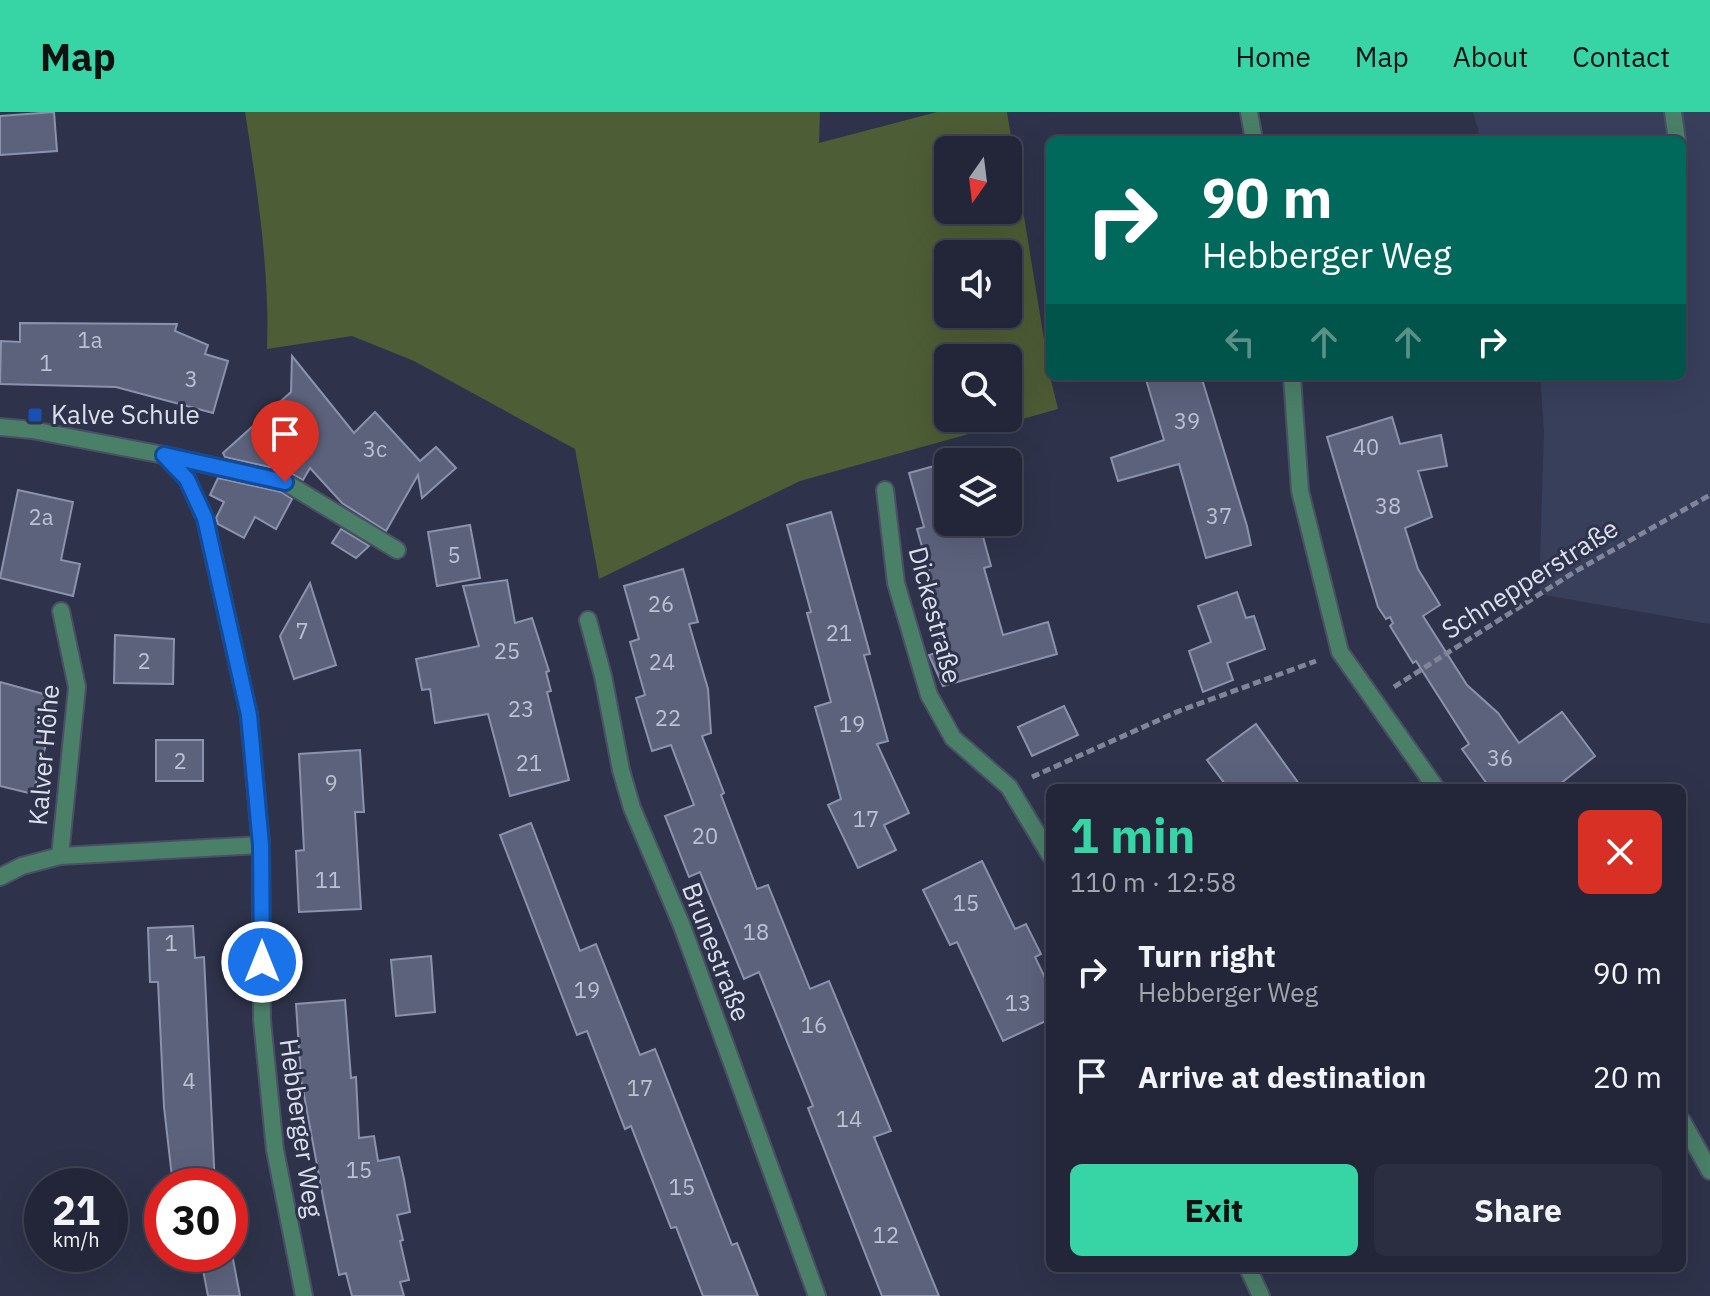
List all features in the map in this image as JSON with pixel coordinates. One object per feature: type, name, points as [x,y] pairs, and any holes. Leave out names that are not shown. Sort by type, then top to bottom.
[{"type":"street","points":[[1249,112],[1253,136]]},
{"type":"street","points":[[1673,112],[1676,136]]},
{"type":"street","points":[[1292,380],[1300,491],[1340,652],[1433,784]]},
{"type":"street","points":[[0,427],[32,430],[164,455],[285,482],[397,550]]},
{"type":"street","name":"Hebberger Weg","points":[[164,455],[187,479],[205,518],[249,715],[261,845],[262,1020],[273,1136],[304,1296]]},
{"type":"street","name":"Dickestraße","points":[[885,490],[896,583],[929,695],[953,738],[1009,787],[1046,848]]},
{"type":"street","name":"Kalver Höhe","points":[[60,856],[77,687],[61,611]]},
{"type":"street","name":"Brunestraße","points":[[588,620],[632,808],[682,926],[817,1296]]},
{"type":"street","name":"Kalver Höhe","points":[[0,877],[22,866],[60,856],[261,845]]},
{"type":"street","points":[[1686,1128],[1710,1171]]},
{"type":"street","points":[[1250,1272],[1261,1296]]},
{"type":"path","name":"Schnepperstraße","points":[[1373,700],[1576,571],[1710,495]]},
{"type":"path","points":[[1009,787],[1179,711],[1340,652]]},
{"type":"shaded area","points":[[1473,112],[1710,112],[1710,624],[1539,594],[1544,431],[1540,380],[1686,380],[1686,136],[1480,136]]},
{"type":"green space","points":[[245,112],[820,112],[819,143],[937,112],[1007,112],[1011,136],[934,136],[934,224],[1022,224],[1022,204],[1046,351],[1046,380],[1051,380],[1058,409],[1022,419],[1022,344],[934,344],[934,432],[976,432],[800,481],[599,579],[575,449],[414,361],[352,336],[267,349],[265,260]]},
{"type":"building","points":[[54,112],[57,151],[0,155],[0,116]]},
{"type":"building","points":[[20,323],[177,324],[175,331],[208,345],[205,354],[228,361],[213,413],[116,387],[0,384],[1,341],[20,342]]},
{"type":"building","points":[[292,356],[354,433],[375,412],[420,461],[436,447],[456,468],[422,498],[418,475],[386,531],[342,503],[310,468],[303,480],[287,471],[225,457],[223,453],[291,392]]},
{"type":"building","points":[[1146,380],[1202,380],[1251,545],[1206,558],[1179,464],[1118,481],[1111,458],[1164,440]]},
{"type":"building","points":[[1392,417],[1400,444],[1441,435],[1447,466],[1418,471],[1432,517],[1405,528],[1418,569],[1440,605],[1423,616],[1467,685],[1498,713],[1519,743],[1562,712],[1595,756],[1560,784],[1487,784],[1462,749],[1469,744],[1416,661],[1413,663],[1390,626],[1393,623],[1390,617],[1386,619],[1378,607],[1327,437]]},
{"type":"building","points":[[934,466],[934,536],[983,536],[991,566],[984,568],[1003,635],[1048,622],[1057,654],[943,686],[929,655],[942,651],[924,584],[932,582],[917,529],[924,527],[909,473]]},
{"type":"building","points":[[218,478],[281,492],[292,499],[276,529],[255,517],[244,538],[218,524],[216,518],[224,502],[210,495]]},
{"type":"building","points":[[18,490],[73,502],[61,560],[80,564],[73,596],[0,578]]},
{"type":"building","points":[[831,512],[870,654],[864,655],[888,741],[877,744],[909,813],[884,825],[896,850],[858,868],[828,805],[841,799],[815,707],[831,702],[787,525]]},
{"type":"building","points":[[470,525],[480,578],[437,586],[428,532]]},
{"type":"building","points":[[341,529],[369,546],[356,558],[332,543]]},
{"type":"building","points":[[683,569],[698,622],[689,624],[708,689],[711,733],[702,736],[724,793],[721,795],[757,889],[768,885],[810,989],[829,981],[891,1131],[874,1137],[939,1296],[882,1296],[808,1108],[813,1106],[759,972],[744,979],[700,872],[689,877],[665,816],[694,805],[671,745],[652,751],[636,698],[645,695],[630,642],[639,639],[624,586]]},
{"type":"building","points":[[507,580],[515,623],[532,618],[549,671],[546,672],[551,691],[547,692],[569,780],[510,796],[488,714],[435,723],[430,689],[422,690],[416,659],[479,646],[463,586]]},
{"type":"building","points":[[310,583],[336,665],[294,679],[280,636]]},
{"type":"building","points":[[1237,592],[1246,618],[1254,616],[1265,649],[1227,663],[1233,680],[1203,692],[1189,651],[1211,642],[1198,606]]},
{"type":"building","points":[[115,635],[174,639],[173,684],[114,683]]},
{"type":"building","points":[[0,682],[58,698],[33,794],[0,786]]},
{"type":"building","points":[[1064,706],[1078,735],[1032,756],[1018,727]]},
{"type":"building","points":[[1256,724],[1299,784],[1225,784],[1207,760]]},
{"type":"building","points":[[156,740],[203,740],[203,781],[156,781]]},
{"type":"building","points":[[360,750],[364,812],[355,812],[361,909],[299,912],[296,851],[304,850],[299,754]]},
{"type":"building","points":[[531,823],[580,951],[596,944],[640,1055],[655,1049],[732,1245],[737,1243],[758,1296],[703,1296],[676,1227],[671,1228],[631,1126],[625,1129],[587,1031],[577,1035],[500,835]]},
{"type":"building","points":[[982,861],[1015,929],[1026,924],[1041,954],[1035,957],[1046,980],[1046,1021],[1003,1041],[957,942],[950,945],[923,890]]},
{"type":"building","points":[[193,926],[195,958],[204,957],[214,1168],[171,1168],[164,1107],[158,982],[150,982],[148,928]]},
{"type":"building","points":[[431,956],[435,1012],[396,1016],[391,960]]},
{"type":"building","points":[[345,1000],[351,1078],[356,1077],[359,1138],[374,1136],[378,1161],[399,1157],[404,1179],[410,1212],[397,1215],[409,1280],[400,1282],[404,1296],[352,1296],[346,1273],[339,1275],[325,1208],[301,1079],[296,1004]]},
{"type":"building","points":[[203,1272],[235,1272],[240,1296],[208,1296]]},
{"type":"place","name":"Kalve Schule","points":[[35,415]]},
{"type":"route","points":[[262,962],[261,845],[249,715],[205,518],[187,479],[164,455],[285,482]]}]
